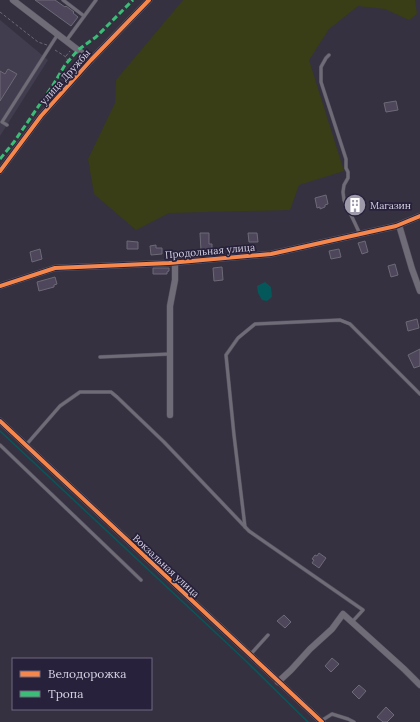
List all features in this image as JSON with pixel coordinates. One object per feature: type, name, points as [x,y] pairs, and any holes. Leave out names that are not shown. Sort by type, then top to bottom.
[{"type":"street","points":[[13,0],[91,60]]},
{"type":"street","name":"улица Дружбы","points":[[0,171],[41,116],[91,60],[149,0]]},
{"type":"street","name":"Продольная улица","points":[[0,286],[55,268],[176,263],[271,254],[399,225],[420,216]]},
{"type":"street","points":[[399,225],[420,291]]},
{"type":"street","points":[[170,414],[170,306],[175,280],[176,263]]},
{"type":"street","name":"Вокзальная улица","points":[[0,421],[278,682],[322,721]]},
{"type":"street","points":[[278,682],[332,628],[343,614],[420,685]]},
{"type":"lane","points":[[63,0],[84,16]]},
{"type":"lane","points":[[66,41],[96,0]]},
{"type":"lane","points":[[7,125],[2,122],[58,34]]},
{"type":"lane","points":[[329,55],[321,68],[321,82],[346,159],[348,178],[344,185],[344,200],[360,234]]},
{"type":"lane","points":[[245,527],[226,355],[238,338],[255,324],[340,320],[350,324],[420,394]]},
{"type":"lane","points":[[100,358],[170,354]]},
{"type":"lane","points":[[26,445],[60,406],[80,392],[111,392],[164,442],[245,527],[260,539],[364,610],[350,620]]},
{"type":"lane","points":[[0,445],[141,580]]},
{"type":"lane","points":[[250,655],[268,635]]},
{"type":"lane","points":[[322,721],[332,714],[354,722]]},
{"type":"path","points":[[0,12],[38,42],[50,46],[66,57],[68,61]]},
{"type":"shaded area","points":[[183,0],[415,0],[417,14],[409,20],[385,9],[358,6],[329,29],[309,60],[344,171],[299,185],[290,210],[169,213],[136,230],[94,194],[88,159],[115,103],[116,80]]},
{"type":"shaded area","points":[[0,20],[48,60],[0,136]]},
{"type":"shaded area","points":[[265,282],[271,287],[272,297],[267,301],[262,300],[258,293],[257,286]]},
{"type":"building","points":[[35,0],[55,0],[65,7],[66,6],[78,17],[71,26]]},
{"type":"building","points":[[8,69],[17,74],[0,101],[0,71],[5,74]]},
{"type":"building","points":[[396,101],[398,110],[386,112],[384,103]]},
{"type":"building","points":[[326,195],[328,204],[320,209],[320,207],[317,208],[315,198]]},
{"type":"building","points":[[200,233],[209,233],[209,244],[212,244],[212,250],[201,251]]},
{"type":"building","points":[[248,233],[257,233],[258,242],[249,242]]},
{"type":"building","points":[[127,241],[138,242],[138,249],[127,249]]},
{"type":"building","points":[[365,241],[368,252],[362,254],[358,243]]},
{"type":"building","points":[[156,245],[156,248],[162,248],[162,254],[151,255],[150,246]]},
{"type":"building","points":[[40,249],[42,259],[32,262],[30,252]]},
{"type":"building","points":[[339,249],[341,257],[331,259],[329,251]]},
{"type":"building","points":[[395,264],[398,275],[391,277],[388,266]]},
{"type":"building","points":[[222,267],[223,280],[214,281],[213,268]]},
{"type":"building","points":[[153,268],[169,268],[169,271],[167,274],[153,274]]},
{"type":"building","points":[[55,277],[57,284],[54,285],[54,287],[39,291],[37,282]]},
{"type":"building","points":[[417,319],[419,328],[408,331],[406,322]]},
{"type":"building","points":[[420,349],[420,366],[414,368],[408,355]]},
{"type":"building","points":[[319,553],[326,558],[319,568],[312,563],[314,560],[312,559]]},
{"type":"building","points":[[284,615],[291,622],[285,628],[277,621]]},
{"type":"building","points":[[332,658],[339,664],[331,672],[325,666]]},
{"type":"building","points":[[359,685],[366,691],[359,699],[352,692]]},
{"type":"building","points":[[386,707],[394,715],[387,722],[383,722],[377,717]]},
{"type":"waterway","points":[[0,431],[246,661],[308,722]]},
{"type":"marked path","points":[[0,159],[14,142],[65,65],[78,50],[96,37],[133,0]]},
{"type":"cycle path","points":[[0,171],[41,116],[91,60],[149,0]]},
{"type":"cycle path","points":[[0,286],[55,268],[169,263],[271,254],[396,226],[420,216]]},
{"type":"cycle path","points":[[0,421],[322,722]]},
{"type":"place","name":"Магазин","points":[[355,205]]}]
